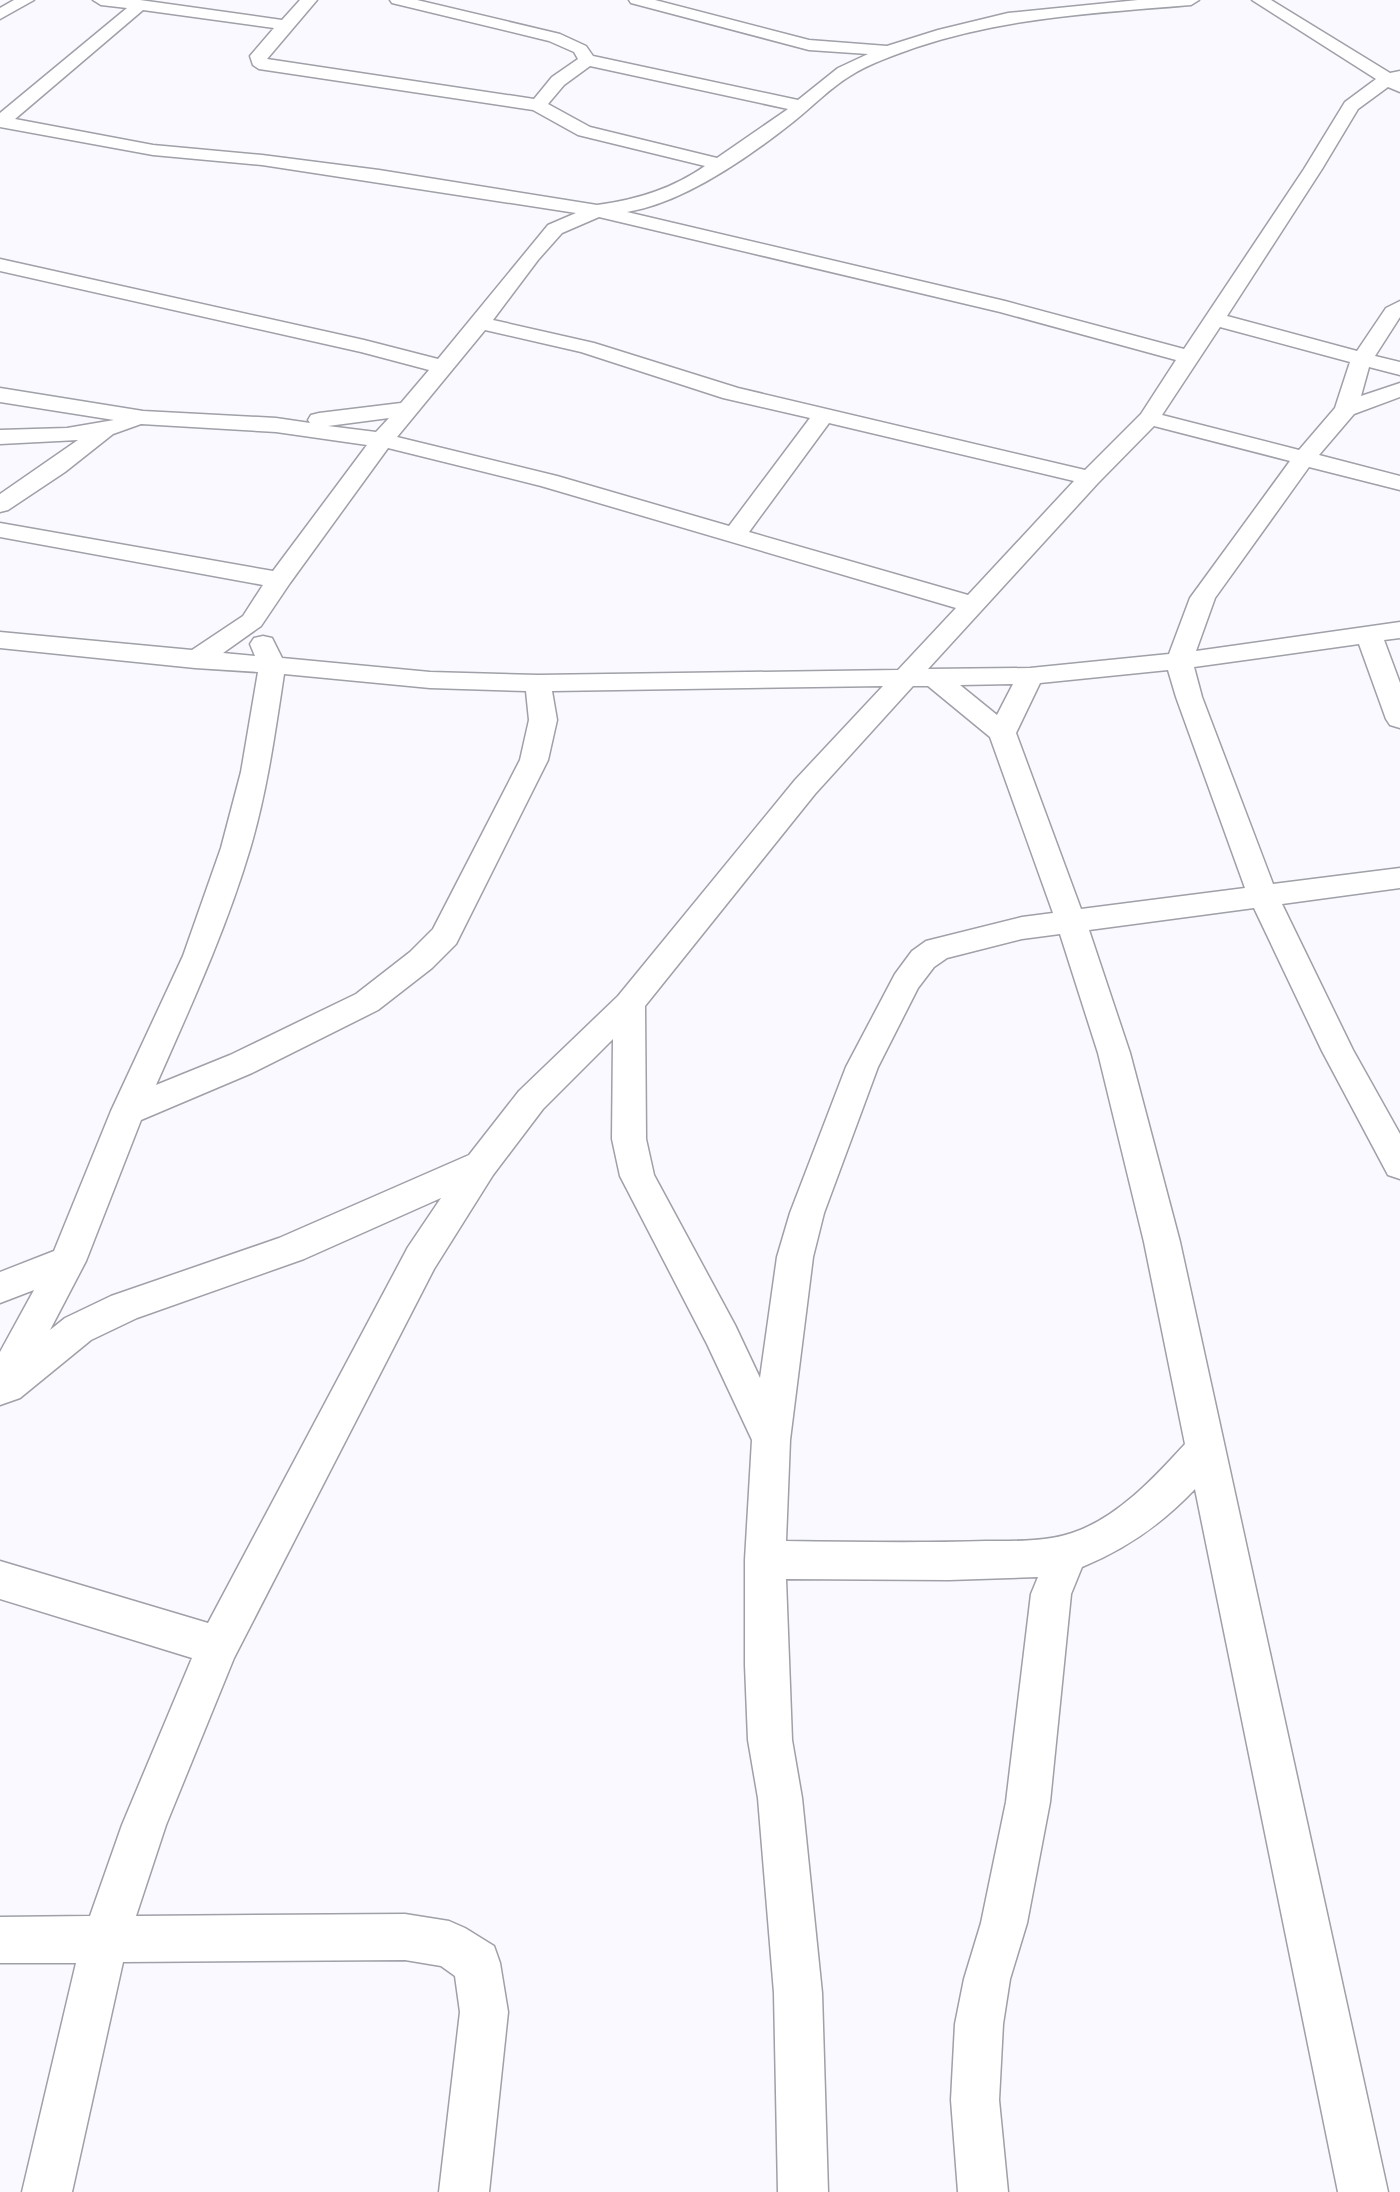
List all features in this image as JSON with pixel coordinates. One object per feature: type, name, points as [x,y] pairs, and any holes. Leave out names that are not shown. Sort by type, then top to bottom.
[{"type":"street","points":[[0,14],[26,0]]},
{"type":"street","points":[[101,0],[285,25]]},
{"type":"street","points":[[309,0],[258,56],[259,61],[265,65],[538,105],[584,131],[721,165]]},
{"type":"street","points":[[398,0],[554,37],[580,49],[587,60],[800,106]]},
{"type":"street","points":[[637,0],[809,45],[889,51]]},
{"type":"street","points":[[195,660],[252,621],[279,580],[382,440],[555,229],[597,211],[631,206],[668,194],[721,165],[777,126],[844,72],[889,51],[944,33],[1008,18],[1191,0]]},
{"type":"street","points":[[1260,0],[1396,81]]},
{"type":"street","points":[[1007,2],[1134,4]]},
{"type":"street","points":[[0,121],[140,5]]},
{"type":"street","points":[[809,45],[844,72]]},
{"type":"street","points":[[538,105],[558,81],[587,60]]},
{"type":"street","points":[[47,2192],[105,1940],[144,1825],[218,1646],[422,1258],[481,1165],[531,1100],[629,1004],[805,787],[920,679],[973,605],[1090,478],[1149,418],[1313,169],[1351,106],[1396,81]]},
{"type":"street","points":[[0,121],[153,150],[262,160],[379,176],[597,211],[1005,307],[1188,357]]},
{"type":"street","points":[[0,265],[364,346],[444,367]]},
{"type":"street","points":[[1400,307],[1393,312],[1361,360],[1346,409],[1304,458],[1203,598],[1179,662],[1189,697],[1263,896],[1338,1051],[1400,1165]]},
{"type":"street","points":[[1215,320],[1400,369]]},
{"type":"street","points":[[480,323],[587,347],[732,393],[1090,478]]},
{"type":"street","points":[[1346,409],[1400,390]]},
{"type":"street","points":[[0,395],[143,418],[276,425],[382,440],[549,481],[973,605]]},
{"type":"street","points":[[276,425],[408,409]]},
{"type":"street","points":[[735,534],[824,415]]},
{"type":"street","points":[[0,437],[57,436],[105,430],[143,418]]},
{"type":"street","points":[[1149,418],[1400,483]]},
{"type":"street","points":[[0,505],[57,467],[105,430]]},
{"type":"street","points":[[0,530],[279,580]]},
{"type":"street","points":[[0,1390],[68,1261],[128,1111],[198,956],[236,848],[255,772],[272,665],[252,621]]},
{"type":"street","points":[[0,640],[195,660],[430,680],[538,683],[1030,676],[1179,662],[1400,630]]},
{"type":"street","points":[[1369,635],[1400,719]]},
{"type":"street","points":[[1002,733],[1030,676]]},
{"type":"street","points":[[920,679],[1002,733],[1065,907],[1117,1064],[1162,1242],[1363,2192]]},
{"type":"street","points":[[128,1111],[241,1064],[367,1002],[421,960],[445,936],[534,760],[543,720],[538,683]]},
{"type":"street","points":[[803,2192],[798,1993],[780,1798],[770,1740],[766,1665],[765,1560],[771,1440],[795,1257],[807,1213],[862,1067],[906,982],[923,959],[937,949],[1022,928],[1065,907],[1263,896],[1400,878]]},
{"type":"street","points":[[629,1004],[629,1139],[637,1176],[722,1336],[771,1440]]},
{"type":"street","points":[[0,1390],[78,1329],[124,1307],[291,1249],[481,1165]]},
{"type":"street","points":[[0,1288],[68,1261]]},
{"type":"street","points":[[765,1560],[899,1562],[990,1560],[1068,1553],[1118,1530],[1165,1495],[1206,1449]]},
{"type":"street","points":[[983,2192],[975,2100],[979,2024],[987,1979],[1004,1923],[1028,1802],[1052,1594],[1068,1553]]},
{"type":"street","points":[[0,1580],[218,1646]]},
{"type":"street","points":[[0,1940],[405,1937],[449,1944],[477,1963],[484,2012],[464,2192]]}]
